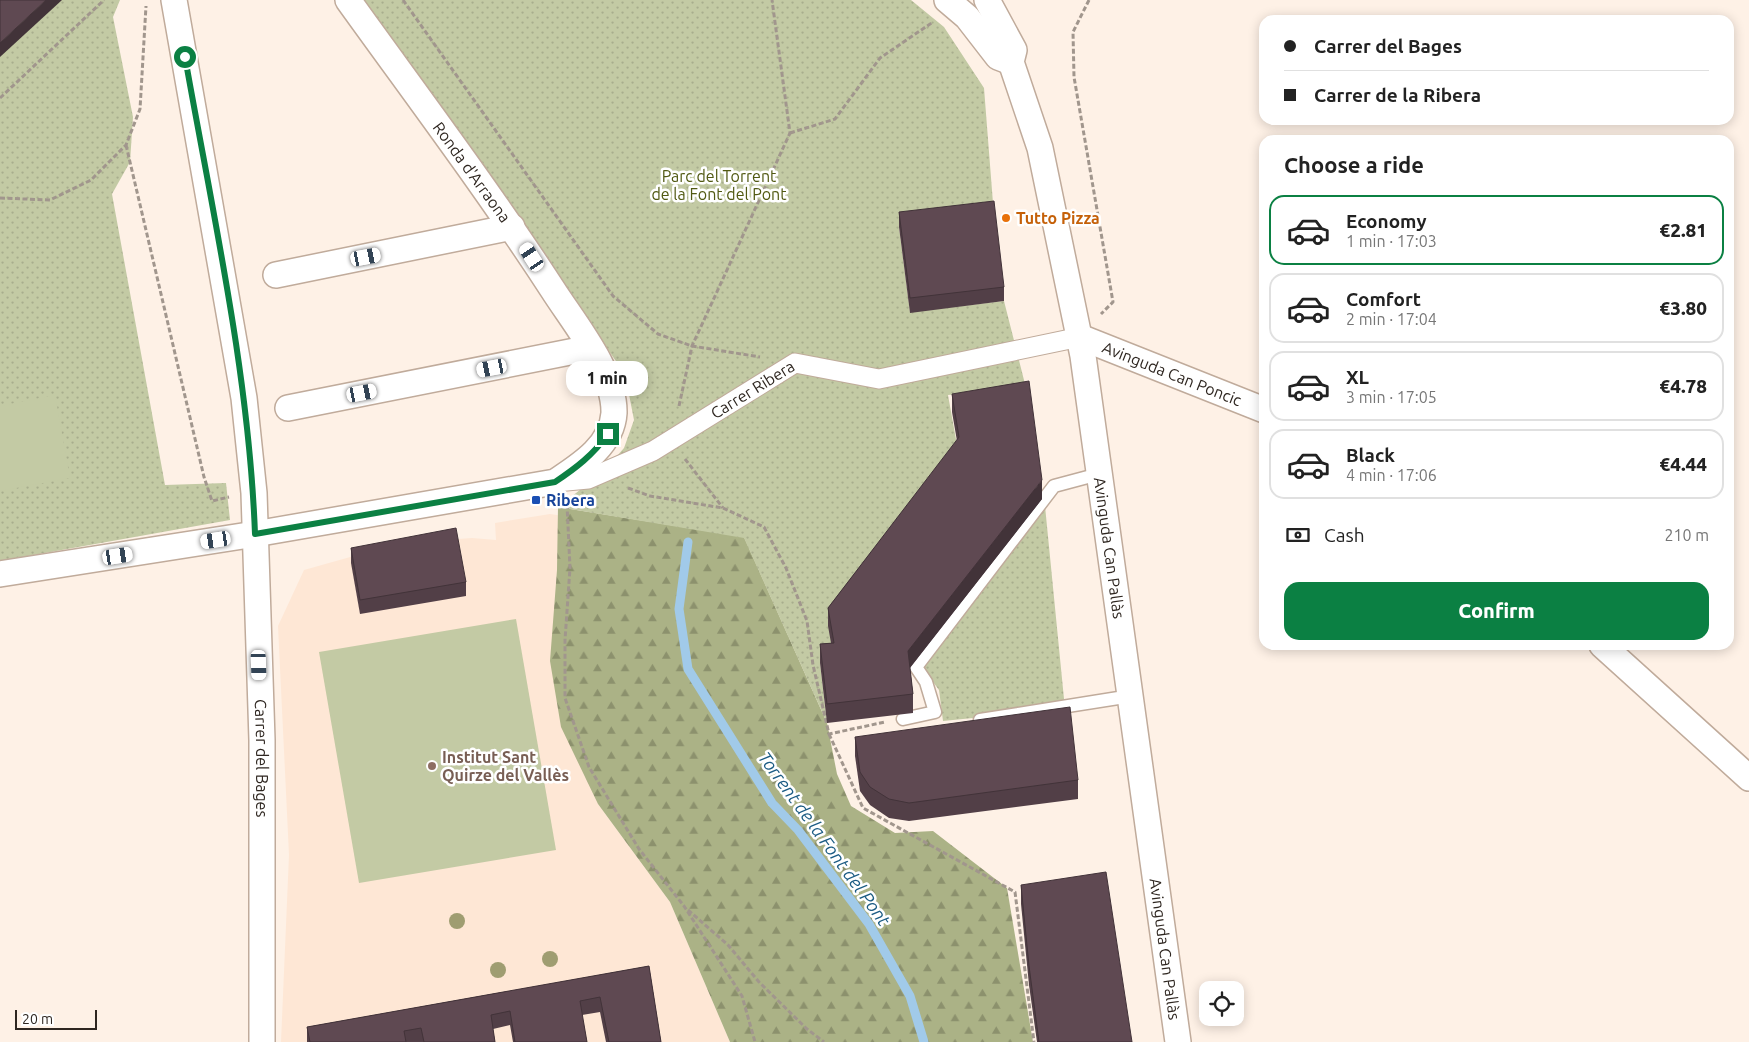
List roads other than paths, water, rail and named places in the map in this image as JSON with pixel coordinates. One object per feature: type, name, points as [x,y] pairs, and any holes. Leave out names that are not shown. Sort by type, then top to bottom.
[{"type":"street","name":"Carrer del Bages","points":[[174,0],[244,398],[254,493],[262,740],[262,1042]]},
{"type":"street","name":"Ronda d'Arraona","points":[[348,0],[512,226],[590,348],[613,396],[614,415],[608,434],[597,449],[581,465],[555,482]]},
{"type":"street","name":"Avinguda Can Pallàs","points":[[987,0],[1014,50],[1011,62],[1040,148],[1080,337],[1178,1042]]},
{"type":"street","points":[[951,3],[986,39],[998,57],[1011,62]]},
{"type":"street","points":[[276,275],[512,226]]},
{"type":"street","name":"Carrer Ribera","points":[[555,482],[588,479],[653,451],[795,363],[879,379],[1080,337]]},
{"type":"street","name":"Avinguda Can Poncic","points":[[1080,337],[1259,408]]},
{"type":"street","points":[[288,408],[590,348]]},
{"type":"street","points":[[0,574],[255,534],[555,482]]},
{"type":"street","points":[[1608,650],[1749,778]]},
{"type":"lane","points":[[907,727],[935,712],[926,682],[916,667],[1054,486],[1099,474]]},
{"type":"lane","points":[[963,722],[1130,696]]},
{"type":"waterway","name":"Torrent de la Font del Pont","points":[[688,542],[679,609],[688,669],[772,803],[798,830],[869,924],[910,996],[924,1042]]},
{"type":"place","name":"Tutto Pizza","points":[[1006,218]]},
{"type":"place","name":"Ribera","points":[[536,500]]},
{"type":"place","name":"Institut Sant Quirze del Vallès","points":[[432,766]]},
{"type":"park label","name":"Parc del Torrent de la Font del Pont","points":[[719,185]]}]
